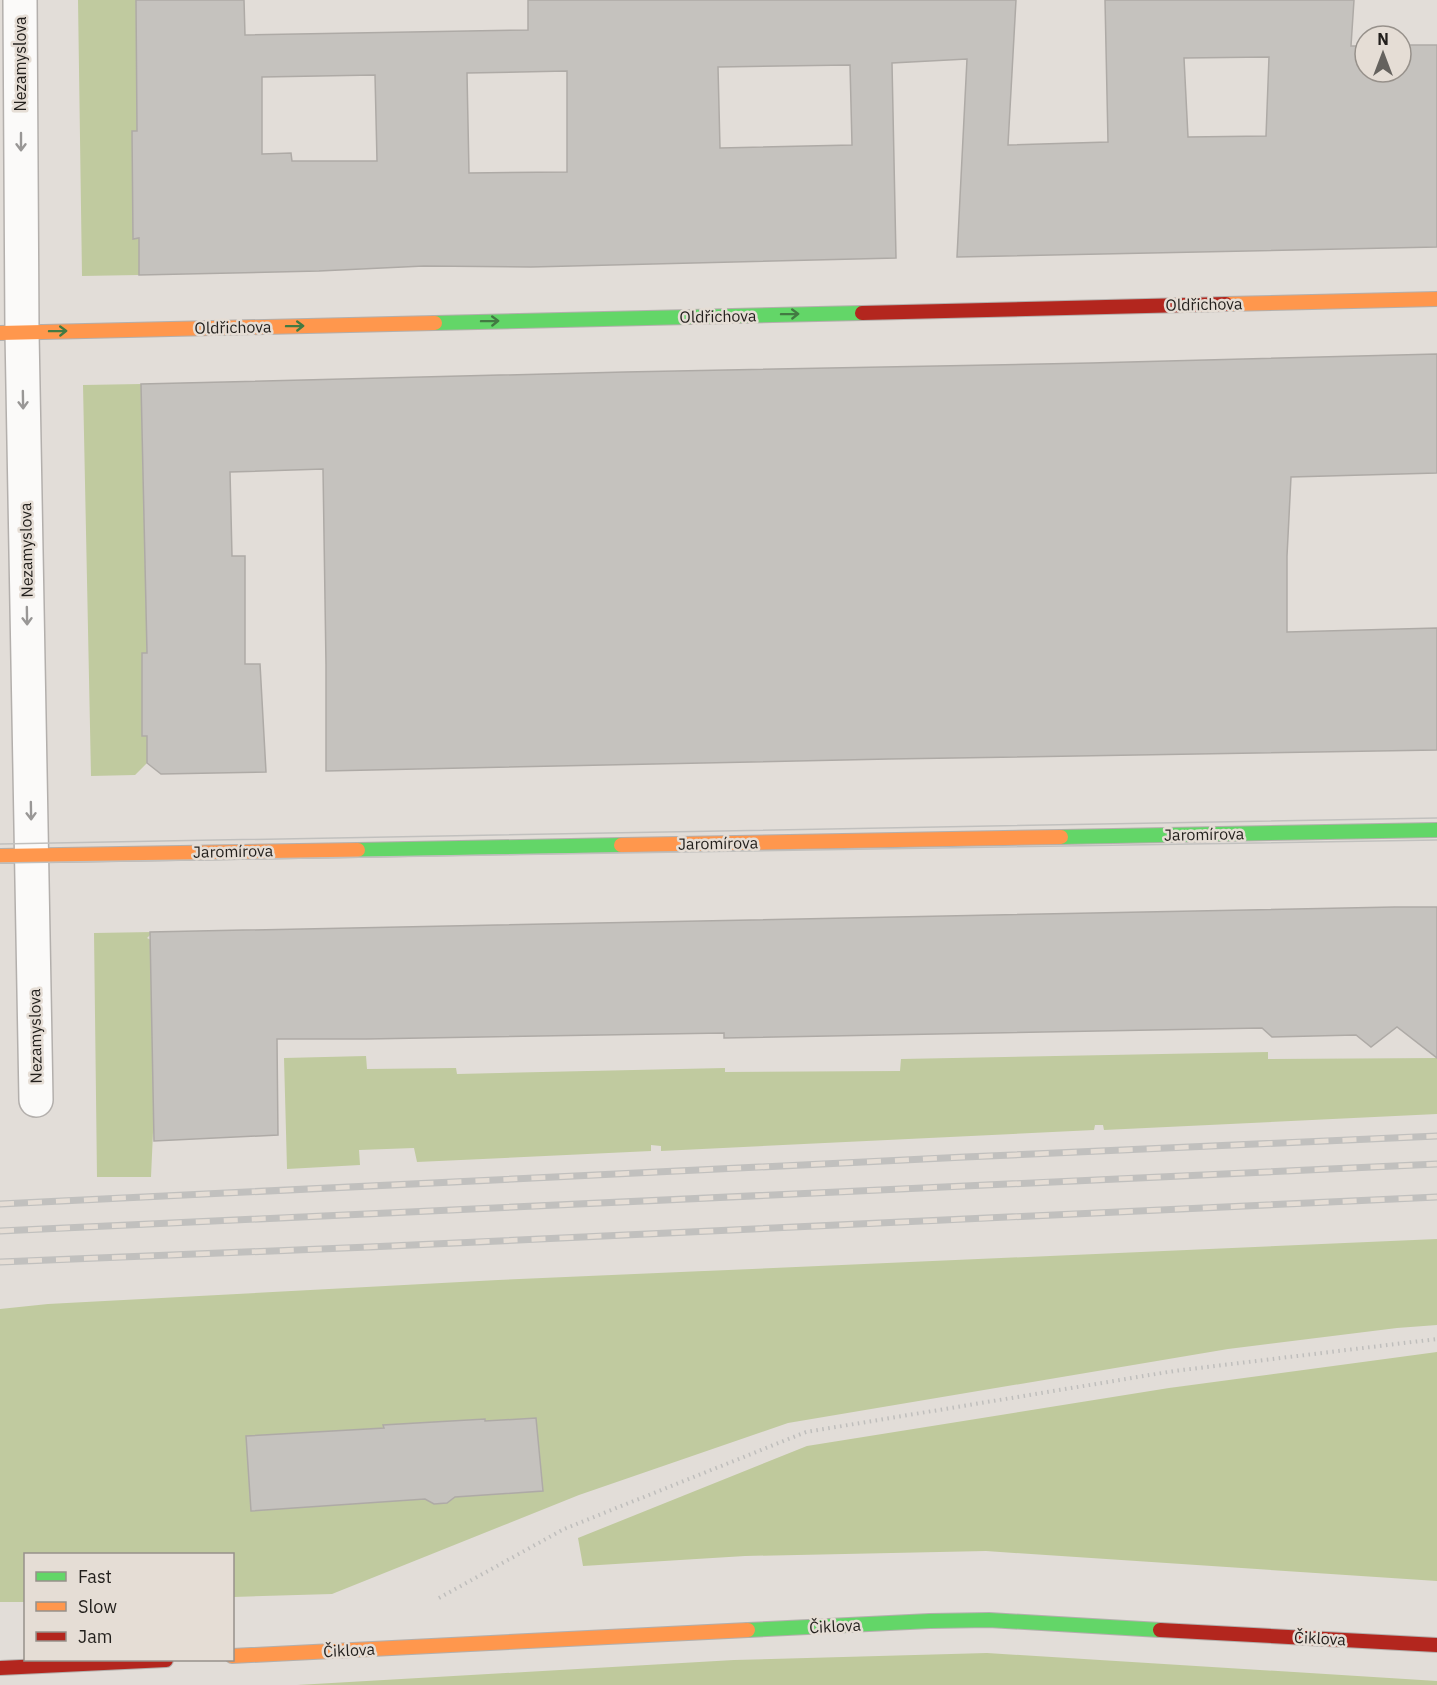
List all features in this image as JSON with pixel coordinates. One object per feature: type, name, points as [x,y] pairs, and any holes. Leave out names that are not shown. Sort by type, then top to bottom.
[{"type":"street","name":"Nezamyslova","points":[[20,0],[11,333],[16,856],[36,1100]]},
{"type":"street","name":"Oldřichova","points":[[11,333],[1437,299]]},
{"type":"street","name":"Jaromírova","points":[[16,856],[1437,830]]},
{"type":"street","name":"Čiklova","points":[[234,1656],[930,1621],[989,1620],[1437,1644]]},
{"type":"street","points":[[4,1673],[143,1661]]},
{"type":"path","points":[[439,1598],[564,1529],[806,1432],[1174,1371],[1437,1339]]},
{"type":"green space","points":[[78,0],[136,0],[137,131],[132,131],[134,239],[139,238],[139,275],[82,276]]},
{"type":"green space","points":[[141,384],[147,653],[142,653],[142,736],[147,736],[147,763],[135,775],[91,776],[83,385]]},
{"type":"green space","points":[[153,932],[147,938],[151,940],[154,1110],[151,1177],[97,1177],[94,933]]},
{"type":"green space","points":[[1268,1052],[1268,1059],[1437,1058],[1437,1114],[1104,1130],[1103,1125],[1095,1125],[1094,1130],[661,1151],[661,1146],[651,1145],[651,1151],[417,1162],[414,1148],[359,1150],[360,1165],[287,1169],[284,1058],[366,1056],[367,1069],[456,1068],[457,1074],[725,1068],[725,1072],[900,1071],[901,1059]]},
{"type":"green space","points":[[1437,1239],[1437,1325],[1228,1349],[788,1423],[579,1495],[332,1594],[234,1597],[234,1553],[24,1553],[24,1602],[0,1602],[0,1309],[48,1304],[498,1280]],"holes":[[[536,1418],[543,1491],[453,1497],[447,1503],[434,1504],[427,1499],[251,1510],[247,1436],[384,1428],[384,1425]]]},
{"type":"green space","points":[[1437,1352],[1437,1581],[986,1551],[745,1556],[583,1566],[578,1538],[807,1446],[1169,1388]]},
{"type":"green space","points":[[987,1653],[1437,1681],[1437,1685],[297,1685],[734,1660]]},
{"type":"building","points":[[136,0],[244,0],[245,35],[528,30],[528,0],[1016,0],[1008,145],[1108,142],[1105,0],[1354,0],[1351,46],[1353,46],[1353,84],[1413,84],[1413,45],[1437,45],[1437,247],[957,257],[967,59],[892,63],[896,258],[531,267],[424,266],[139,275],[139,238],[133,239],[132,131],[137,131]],"holes":[[[1269,57],[1266,136],[1188,137],[1184,58]],[[850,65],[852,145],[720,148],[718,67]],[[567,71],[567,172],[469,173],[467,73]],[[375,75],[377,161],[292,161],[291,153],[262,154],[262,77]]]},
{"type":"building","points":[[1437,354],[1437,473],[1291,477],[1287,556],[1287,632],[1437,628],[1437,750],[326,771],[323,469],[230,472],[232,556],[245,556],[245,664],[260,664],[266,772],[161,774],[147,763],[147,736],[142,736],[142,653],[147,653],[141,384]]},
{"type":"building","points":[[1437,907],[1437,1058],[1397,1027],[1371,1047],[1356,1035],[1272,1037],[1262,1028],[724,1038],[724,1033],[277,1039],[278,1135],[154,1141],[150,932]]},
{"type":"building","points":[[536,1418],[543,1491],[455,1497],[447,1503],[434,1504],[425,1499],[251,1511],[246,1436],[384,1428],[383,1425]]},
{"type":"tram line","points":[[0,844],[1437,818]]},
{"type":"tram line","points":[[0,863],[1437,840]]},
{"type":"railway","points":[[0,1204],[1437,1136]]},
{"type":"railway","points":[[0,1231],[1437,1164]]},
{"type":"railway","points":[[0,1262],[1437,1197]]},
{"type":"traffic: fast","points":[[435,323],[862,313]]},
{"type":"traffic: fast","points":[[1061,837],[1437,830]]},
{"type":"traffic: fast","points":[[358,850],[621,845]]},
{"type":"traffic: fast","points":[[748,1630],[989,1620],[1160,1630]]},
{"type":"traffic: slow","points":[[1226,304],[1437,299]]},
{"type":"traffic: slow","points":[[0,333],[435,323]]},
{"type":"traffic: slow","points":[[621,845],[1061,837]]},
{"type":"traffic: slow","points":[[0,856],[358,850]]},
{"type":"traffic: slow","points":[[234,1656],[748,1630]]},
{"type":"traffic: jam","points":[[862,313],[1226,304]]},
{"type":"traffic: jam","points":[[1160,1630],[1437,1645]]},
{"type":"traffic: jam","points":[[0,1668],[145,1661]]}]
